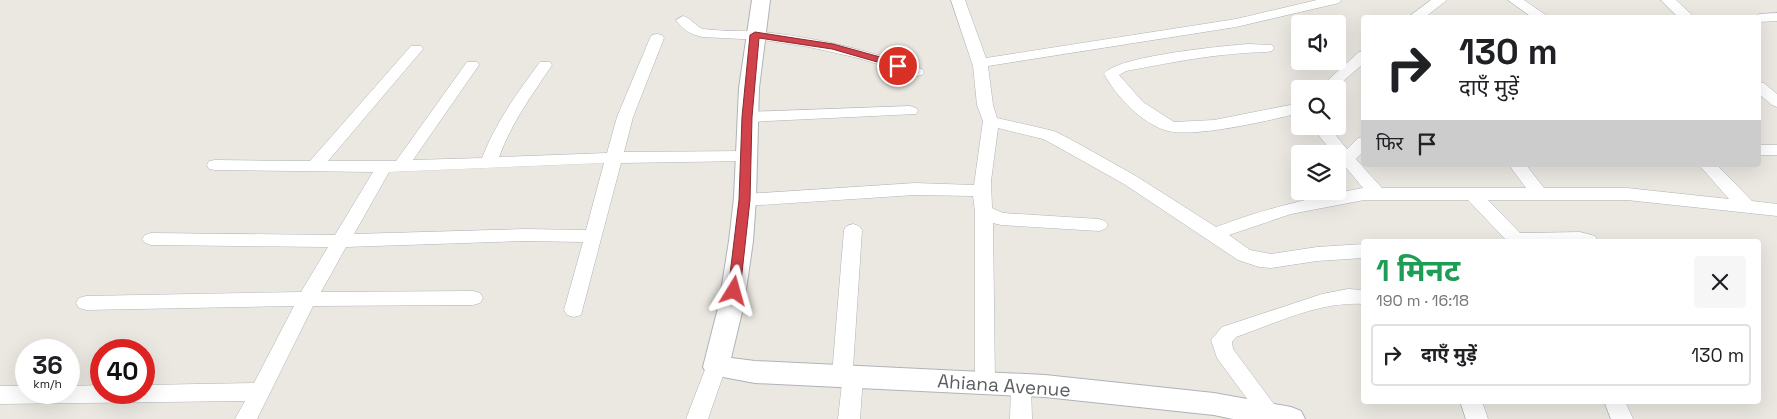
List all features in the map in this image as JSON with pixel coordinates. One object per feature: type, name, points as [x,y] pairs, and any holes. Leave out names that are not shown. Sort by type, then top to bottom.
[{"type":"street","points":[[696,419],[716,367],[729,320],[736,276],[745,200],[747,117],[755,35],[761,0]]},
{"type":"street","points":[[958,0],[983,75],[988,117],[991,121],[982,207],[984,212],[985,383]]},
{"type":"street","points":[[979,63],[1236,23],[1334,0]]},
{"type":"street","points":[[1418,15],[1440,0]]},
{"type":"street","points":[[1515,0],[1538,15]]},
{"type":"street","points":[[1668,0],[1685,15]]},
{"type":"street","points":[[1761,18],[1777,17]]},
{"type":"street","points":[[684,20],[689,28],[703,33],[755,35],[833,46],[861,53],[917,72]]},
{"type":"street","points":[[574,310],[625,117],[657,38]]},
{"type":"street","points":[[1095,46],[1114,71]]},
{"type":"street","points":[[1114,71],[1226,49],[1268,48]]},
{"type":"street","points":[[315,166],[416,49]]},
{"type":"street","points":[[1335,80],[1361,58]]},
{"type":"street","points":[[246,419],[307,299],[340,241],[393,166],[472,65]]},
{"type":"street","points":[[489,162],[499,135],[512,111],[545,65]]},
{"type":"street","points":[[1114,71],[1111,74],[1114,80],[1130,98],[1159,120],[1173,127],[1186,128],[1266,116],[1291,110]]},
{"type":"street","points":[[1761,88],[1777,102]]},
{"type":"street","points":[[747,117],[910,111]]},
{"type":"street","points":[[991,121],[1042,133],[1064,143],[1130,180],[1244,255],[1259,260],[1271,261],[1317,254],[1361,251]]},
{"type":"street","points":[[1327,135],[1376,194]]},
{"type":"street","points":[[1347,158],[1361,145]]},
{"type":"street","points":[[1761,150],[1777,150]]},
{"type":"street","points":[[216,165],[393,166],[614,158],[747,156]]},
{"type":"street","points":[[1519,167],[1539,194]]},
{"type":"street","points":[[1709,167],[1747,207]]},
{"type":"street","points":[[745,200],[907,190],[983,191]]},
{"type":"street","points":[[1214,234],[1259,217],[1291,208],[1344,197],[1376,194],[1627,194],[1777,210]]},
{"type":"street","points":[[1473,194],[1515,239]]},
{"type":"street","points":[[984,212],[1001,219],[1099,225]]},
{"type":"street","points":[[849,419],[848,376],[853,230]]},
{"type":"street","points":[[151,239],[340,241],[524,235],[594,236]]},
{"type":"street","points":[[1548,239],[1583,239]]},
{"type":"street","points":[[1268,416],[1224,352],[1221,340],[1229,332],[1322,300],[1361,296]]},
{"type":"street","points":[[86,303],[473,298]]},
{"type":"street","name":"Ahiana Avenue","points":[[716,367],[755,372],[1021,385],[1214,404],[1268,416]]},
{"type":"street","points":[[1021,385],[1021,419]]},
{"type":"street","points":[[0,395],[260,392]]},
{"type":"street","points":[[1473,404],[1477,419]]},
{"type":"street","points":[[1615,404],[1622,419]]},
{"type":"route","points":[[734,291],[745,200],[747,117],[755,35],[833,46],[861,53],[898,66]]}]
